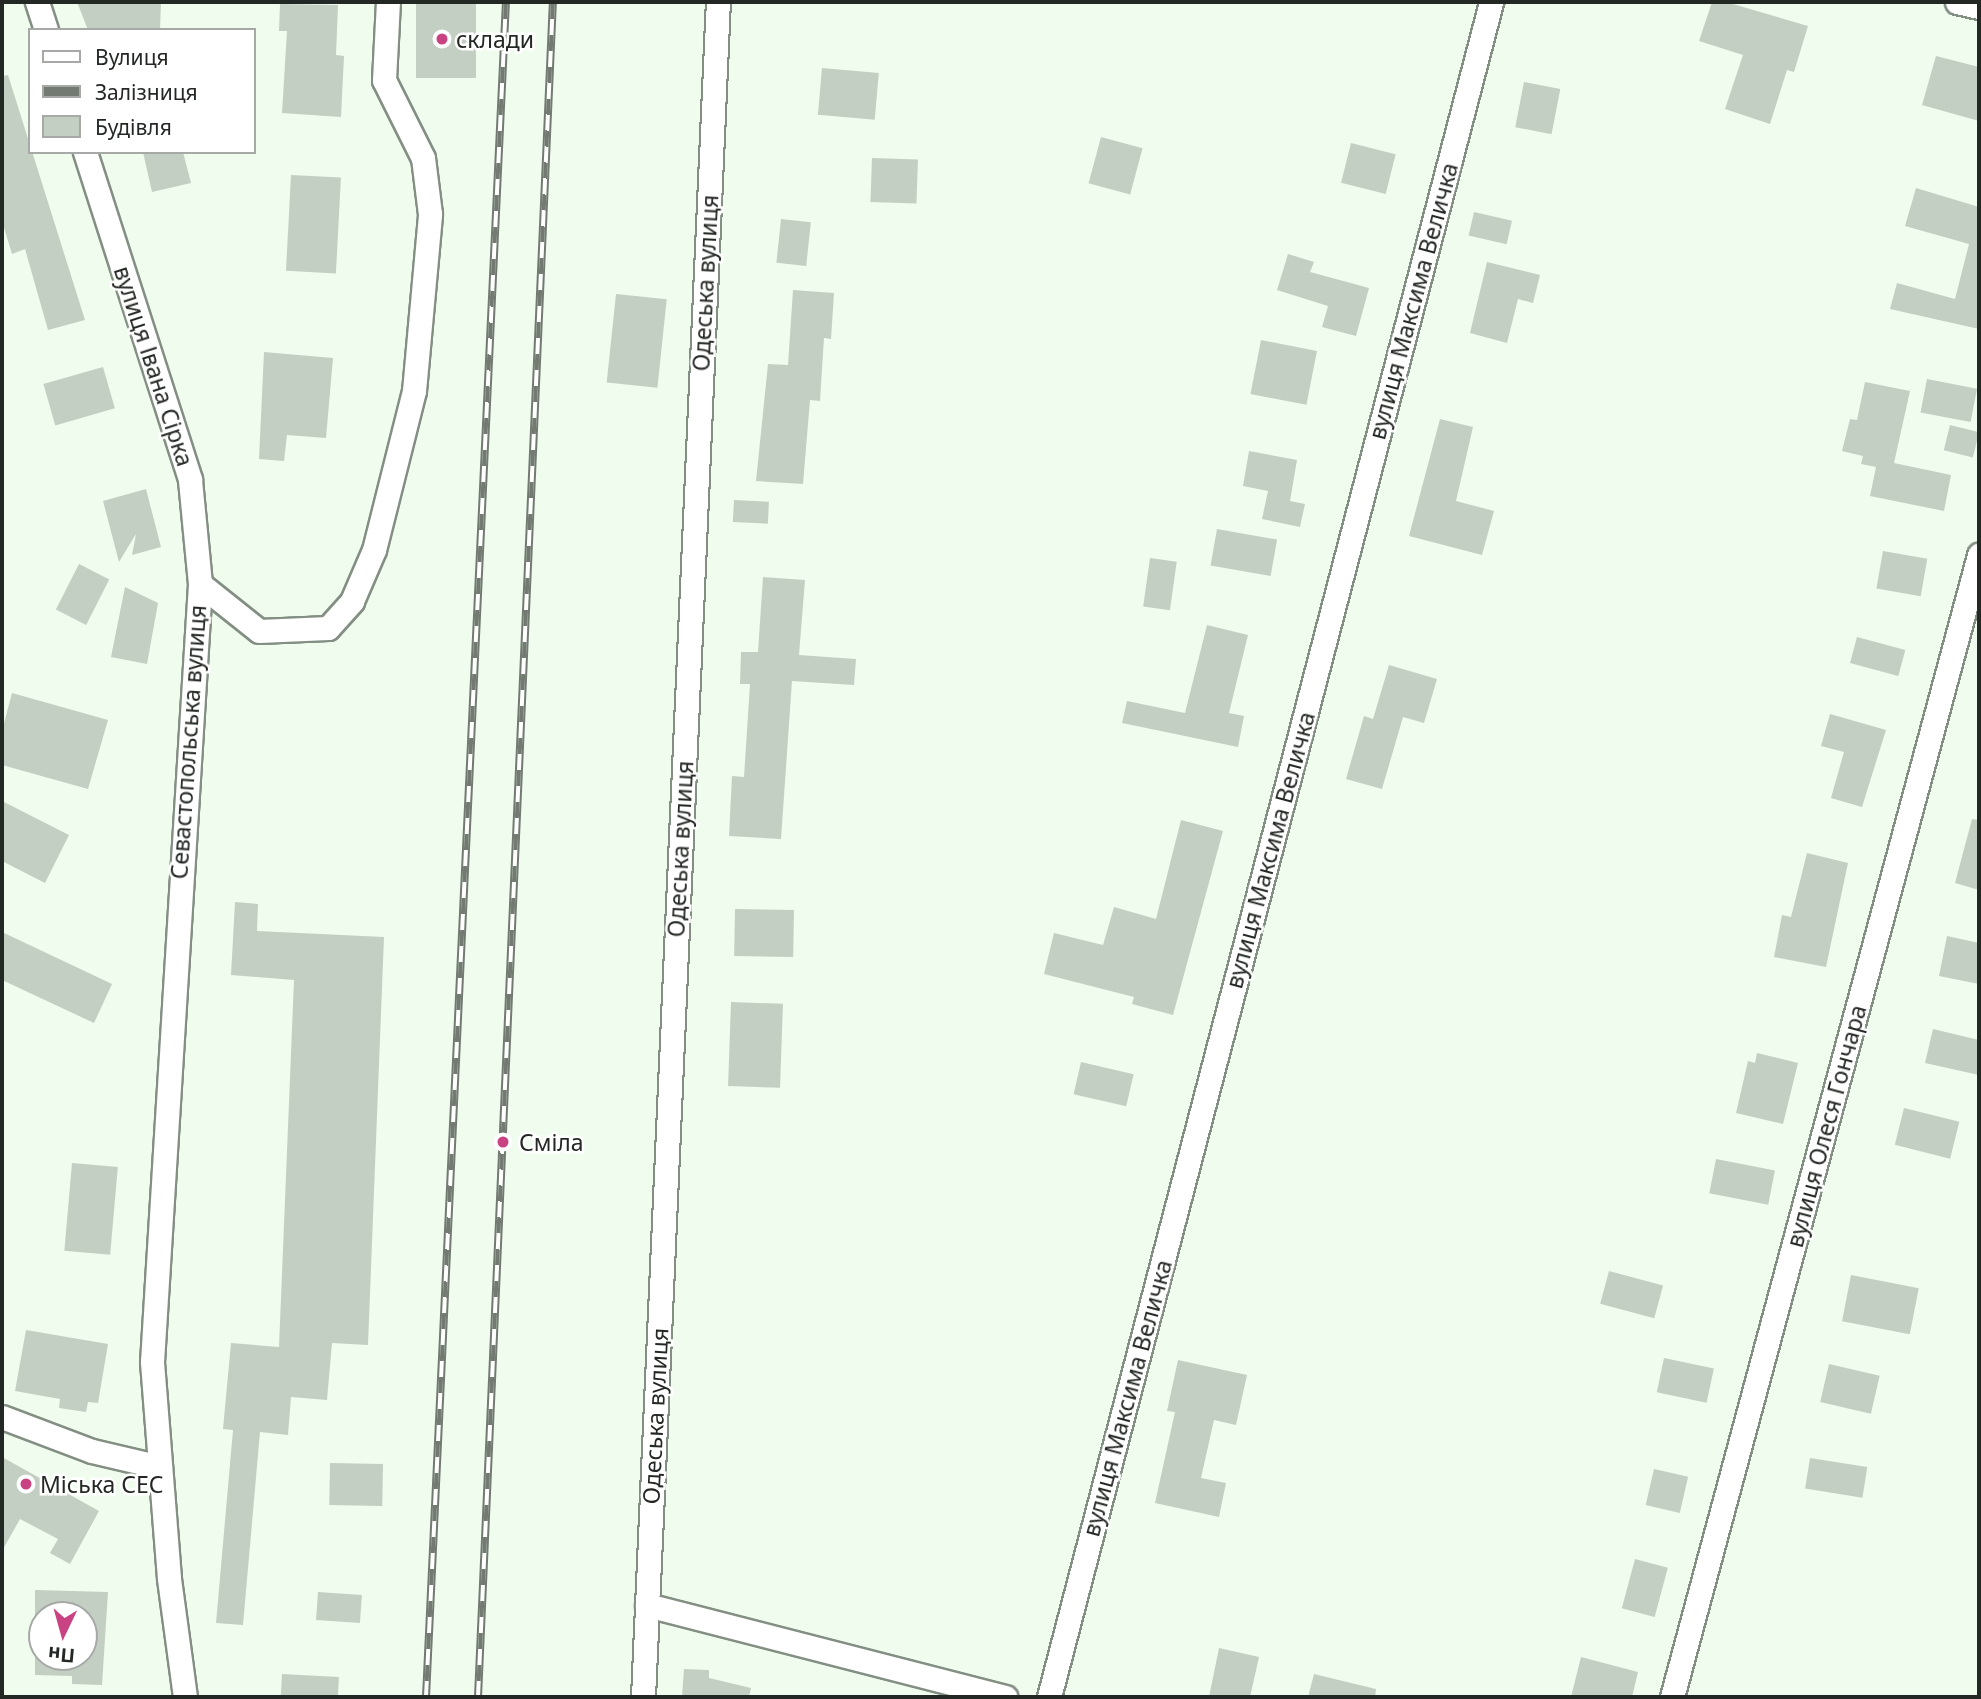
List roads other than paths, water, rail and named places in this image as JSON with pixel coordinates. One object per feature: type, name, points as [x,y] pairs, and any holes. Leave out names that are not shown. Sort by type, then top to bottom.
[{"type":"street","points":[[37,2],[45,28]]},
{"type":"street","name":"Севастопольська вулиця","points":[[200,584],[259,631],[328,628],[352,601],[374,550],[414,391],[430,214],[423,158],[384,80],[388,2]]},
{"type":"street","name":"Одеська вулиця","points":[[643,1697],[718,2]]},
{"type":"street","name":"вулиця Максима Величка","points":[[1049,1697],[1491,2]]},
{"type":"street","points":[[1957,2],[1979,7]]},
{"type":"street","name":"вулиця Івана Сірка","points":[[86,154],[190,481],[200,584]]},
{"type":"street","name":"вулиця Олеся Гончара","points":[[1672,1697],[1979,555]]},
{"type":"street","name":"Севастопольська вулиця","points":[[185,1697],[160,1467],[153,1349],[200,584]]},
{"type":"street","points":[[2,1417],[92,1451],[160,1467]]},
{"type":"street","points":[[647,1605],[1005,1697]]},
{"type":"railway","points":[[426,1697],[506,2]]},
{"type":"railway","points":[[478,1697],[553,2]]},
{"type":"place","name":"склади","points":[[442,39]]},
{"type":"place","name":"Сміла","points":[[503,1142]]},
{"type":"place","name":"Міська СЕС","points":[[26,1484]]}]
